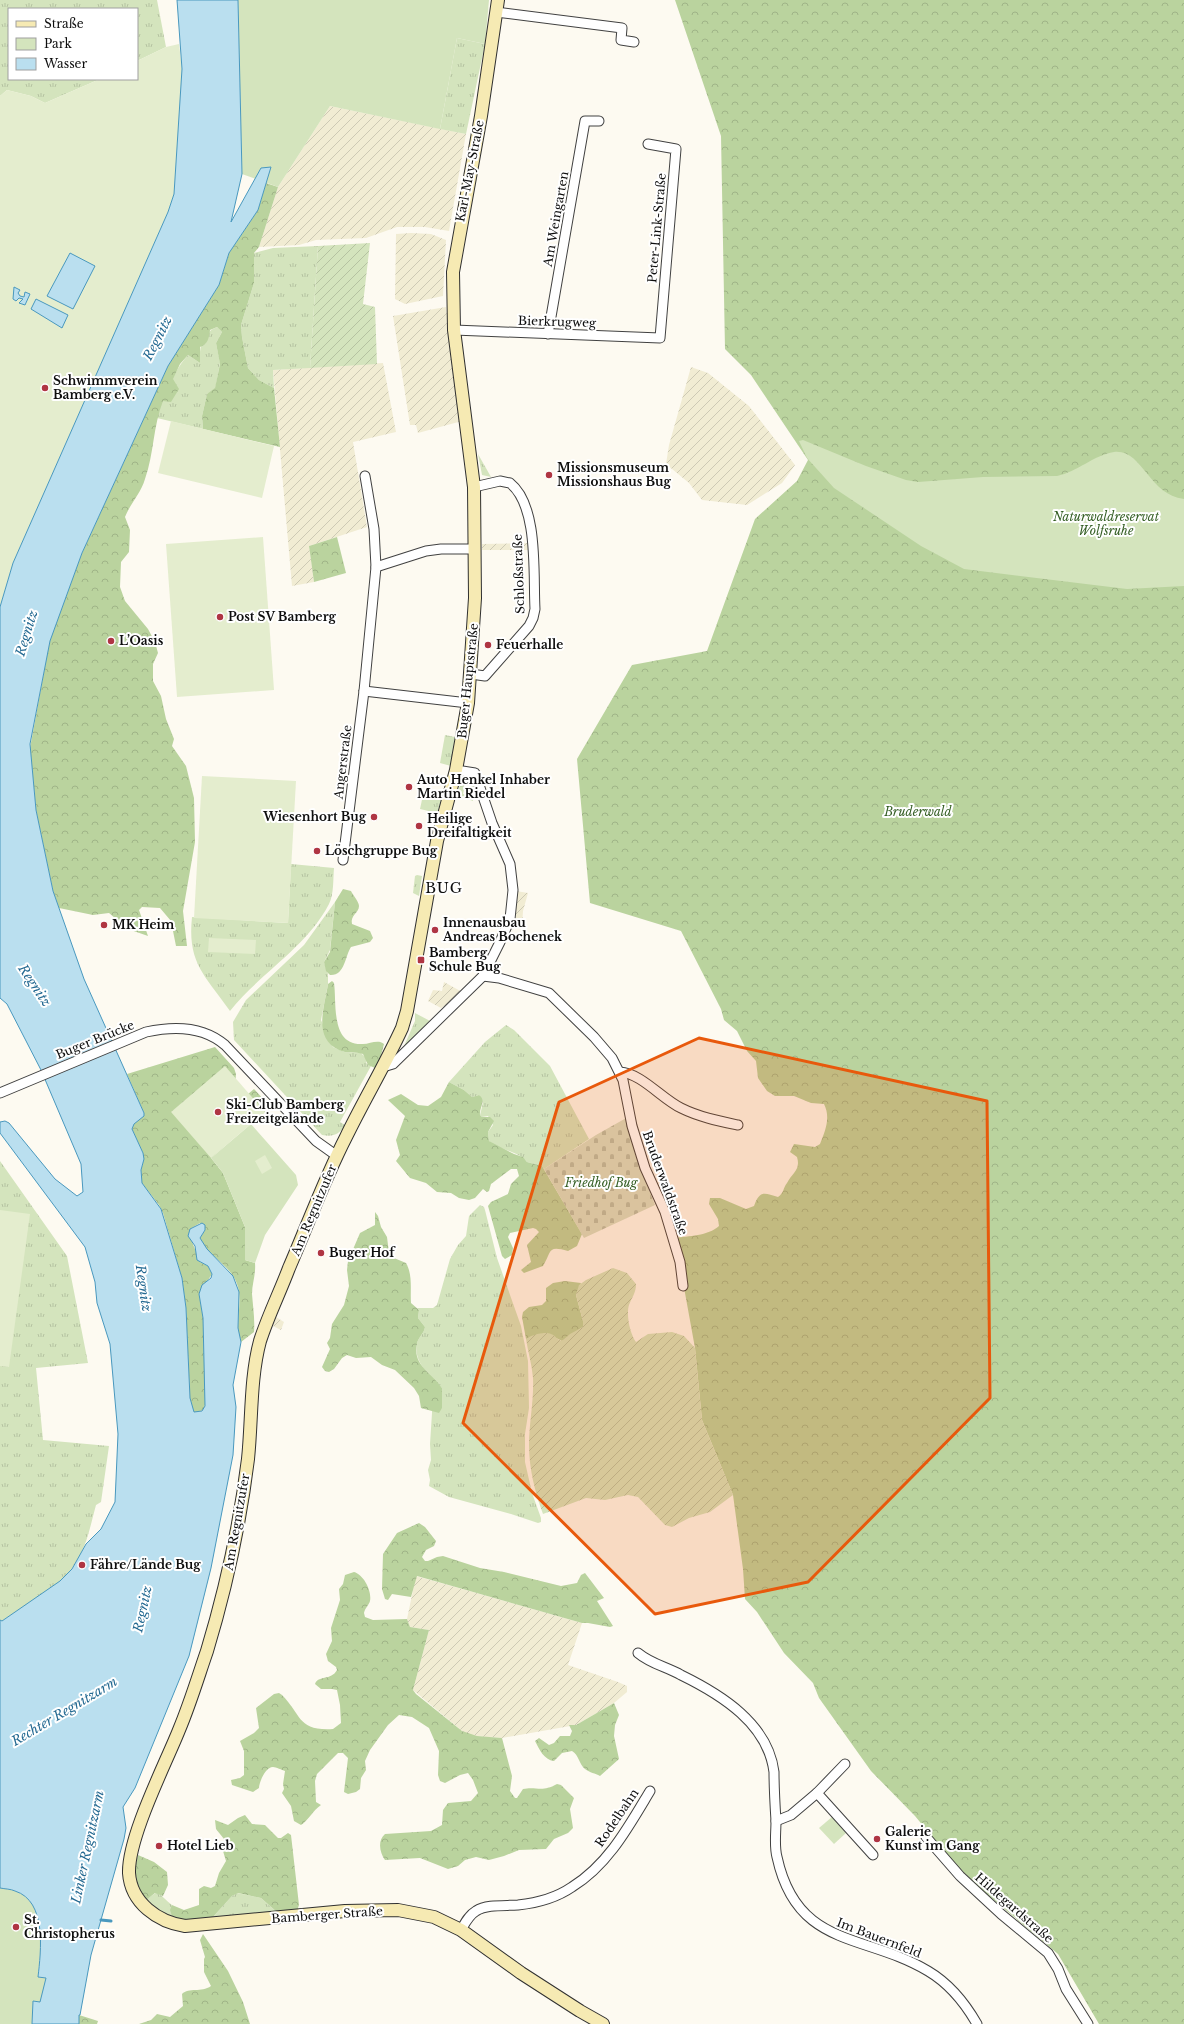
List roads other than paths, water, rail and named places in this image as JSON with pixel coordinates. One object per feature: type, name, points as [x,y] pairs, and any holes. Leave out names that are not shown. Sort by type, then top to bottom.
[{"type":"street","name":"Karl-May-Straße","points":[[454,330],[453,272],[481,116],[497,6],[622,28],[621,40],[634,42]]},
{"type":"street","name":"Am Weingarten","points":[[548,334],[585,121],[599,121]]},
{"type":"street","name":"Peter-Link-Straße","points":[[648,144],[676,149],[660,338]]},
{"type":"street","name":"Bierkrugweg","points":[[454,330],[660,338]]},
{"type":"street","name":"Buger Hauptstraße","points":[[337,1156],[402,1028],[407,1011],[437,841],[456,770],[468,703],[475,598],[474,487],[454,330]]},
{"type":"street","name":"Angerstraße","points":[[343,860],[364,692],[376,567],[374,529],[365,476]]},
{"type":"street","name":"Schloßstraße","points":[[471,674],[485,676],[529,626],[535,609],[530,530],[527,509],[522,497],[510,483],[500,481],[474,487]]},
{"type":"street","points":[[376,567],[426,551],[441,549],[475,549]]},
{"type":"street","points":[[364,692],[468,703]]},
{"type":"street","points":[[383,1067],[392,1064],[398,1059],[483,976],[510,919],[513,890],[510,864],[496,833],[475,773],[456,770]]},
{"type":"street","name":"Bruderwaldstraße","points":[[483,976],[499,978],[549,993],[594,1036],[620,1072],[639,1150],[645,1168],[665,1212],[680,1262],[683,1286]]},
{"type":"street","name":"Buger Brücke","points":[[1,1090],[146,1032],[173,1028],[200,1032],[220,1041],[316,1141],[337,1156]]},
{"type":"street","points":[[620,1072],[635,1075],[667,1100],[681,1108],[699,1116],[738,1125]]},
{"type":"street","name":"Am Regnitzufer","points":[[132,1886],[129,1875],[130,1863],[140,1826],[181,1726],[196,1683],[216,1617],[237,1536],[251,1431],[257,1355],[261,1340],[303,1234],[337,1156]]},
{"type":"street","name":"Im Bauernfeld","points":[[638,1653],[653,1663],[688,1678],[728,1702],[742,1713],[759,1733],[768,1747],[772,1759],[776,1821],[776,1856],[790,1892],[809,1917],[825,1929],[838,1936],[897,1956],[929,1972],[954,1992],[978,2024]]},
{"type":"street","points":[[776,1821],[791,1815],[817,1793],[845,1764]]},
{"type":"street","name":"Rodelbahn","points":[[461,1930],[470,1915],[479,1909],[535,1903],[549,1899],[572,1887],[596,1868],[613,1849],[650,1791]]},
{"type":"street","points":[[817,1793],[873,1855]]},
{"type":"street","name":"Hildegardstraße","points":[[926,1837],[965,1881],[1000,1914],[1048,1953],[1058,1969],[1066,1989],[1088,2024]]},
{"type":"street","name":"Bamberger Straße","points":[[132,1886],[139,1901],[152,1914],[167,1922],[185,1926],[219,1925],[344,1911],[398,1910],[434,1917],[461,1930],[521,1973],[580,2011],[604,2024]]},
{"type":"water","points":[[177,0],[238,0],[242,174],[231,222],[261,168],[271,167],[258,210],[229,253],[219,285],[168,366],[82,553],[50,641],[30,744],[36,810],[53,891],[84,979],[144,1113],[144,1116],[134,1124],[132,1129],[143,1153],[144,1159],[141,1170],[142,1183],[161,1209],[182,1278],[186,1308],[190,1398],[194,1412],[202,1411],[205,1406],[203,1318],[199,1294],[202,1285],[211,1278],[212,1274],[208,1266],[197,1260],[195,1246],[188,1236],[190,1229],[202,1223],[205,1225],[205,1230],[200,1238],[207,1249],[233,1276],[239,1292],[238,1328],[241,1342],[233,1385],[236,1407],[233,1455],[211,1568],[189,1656],[135,1788],[123,1807],[126,1828],[124,1839],[91,1955],[79,2015],[79,2024],[32,2024],[33,2001],[40,2002],[46,1978],[38,1977],[40,1928],[33,1905],[25,1896],[13,1890],[0,1888],[0,1620],[2,1621],[60,1581],[72,1569],[86,1544],[101,1529],[115,1502],[118,1434],[110,1344],[97,1303],[95,1282],[85,1247],[0,1133],[0,1122],[5,1121],[9,1123],[55,1179],[77,1196],[83,1192],[81,1164],[41,1070],[7,1004],[0,998],[0,607],[13,563],[168,212],[174,194],[182,69]]},
{"type":"water","points":[[70,253],[95,266],[73,309],[47,296]]},
{"type":"water","points":[[14,287],[20,290],[18,293],[20,296],[24,297],[25,292],[30,294],[25,305],[19,303],[23,299],[19,298],[16,301],[13,299]]},
{"type":"water","points":[[36,299],[68,315],[62,328],[31,309]]},
{"type":"waterway","points":[[101,1920],[111,1921]]},
{"type":"place","name":"Schwimmverein Bamberg e.V.","points":[[45,388]]},
{"type":"place","name":"Missionsmuseum Missionshaus Bug","points":[[549,475]]},
{"type":"place","name":"Post SV Bamberg","points":[[220,617]]},
{"type":"place","name":"L’Oasis","points":[[111,641]]},
{"type":"place","name":"Feuerhalle","points":[[488,645]]},
{"type":"place","name":"Auto Henkel Inhaber Martin Riedel","points":[[409,787]]},
{"type":"place","name":"Wiesenhort Bug","points":[[374,817]]},
{"type":"place","name":"Heilige Dreifaltigkeit","points":[[419,826]]},
{"type":"place","name":"Löschgruppe Bug","points":[[317,851]]},
{"type":"place","name":"MK Heim","points":[[104,925]]},
{"type":"place","name":"Innenausbau Andreas Bochenek","points":[[435,930]]},
{"type":"place","name":"Bamberg Schule Bug","points":[[421,960]]},
{"type":"place","name":"Ski-Club Bamberg Freizeitgelände","points":[[218,1112]]},
{"type":"place","name":"Buger Hof","points":[[321,1253]]},
{"type":"place","name":"Fähre/Lände Bug","points":[[82,1565]]},
{"type":"place","name":"Galerie Kunst im Gang","points":[[877,1839]]},
{"type":"place","name":"Hotel Lieb","points":[[159,1846]]},
{"type":"place","name":"St. Christopherus","points":[[16,1927]]},
{"type":"district","name":"BUG","points":[[444,888]]},
{"type":"water label","name":"Regnitz","points":[[157,338]]},
{"type":"water label","name":"Regnitz","points":[[26,633]]},
{"type":"water label","name":"Regnitz","points":[[35,985]]},
{"type":"water label","name":"Regnitz","points":[[144,1288]]},
{"type":"water label","name":"Regnitz","points":[[142,1609]]},
{"type":"water label","name":"Rechter Regnitzarm","points":[[64,1711]]},
{"type":"water label","name":"Linker Regnitzarm","points":[[87,1847]]},
{"type":"park label","name":"Naturwaldreservat Wolfsruhe","points":[[1106,524]]},
{"type":"park label","name":"Bruderwald","points":[[918,812]]},
{"type":"park label","name":"Friedhof Bug","points":[[601,1183]]}]
